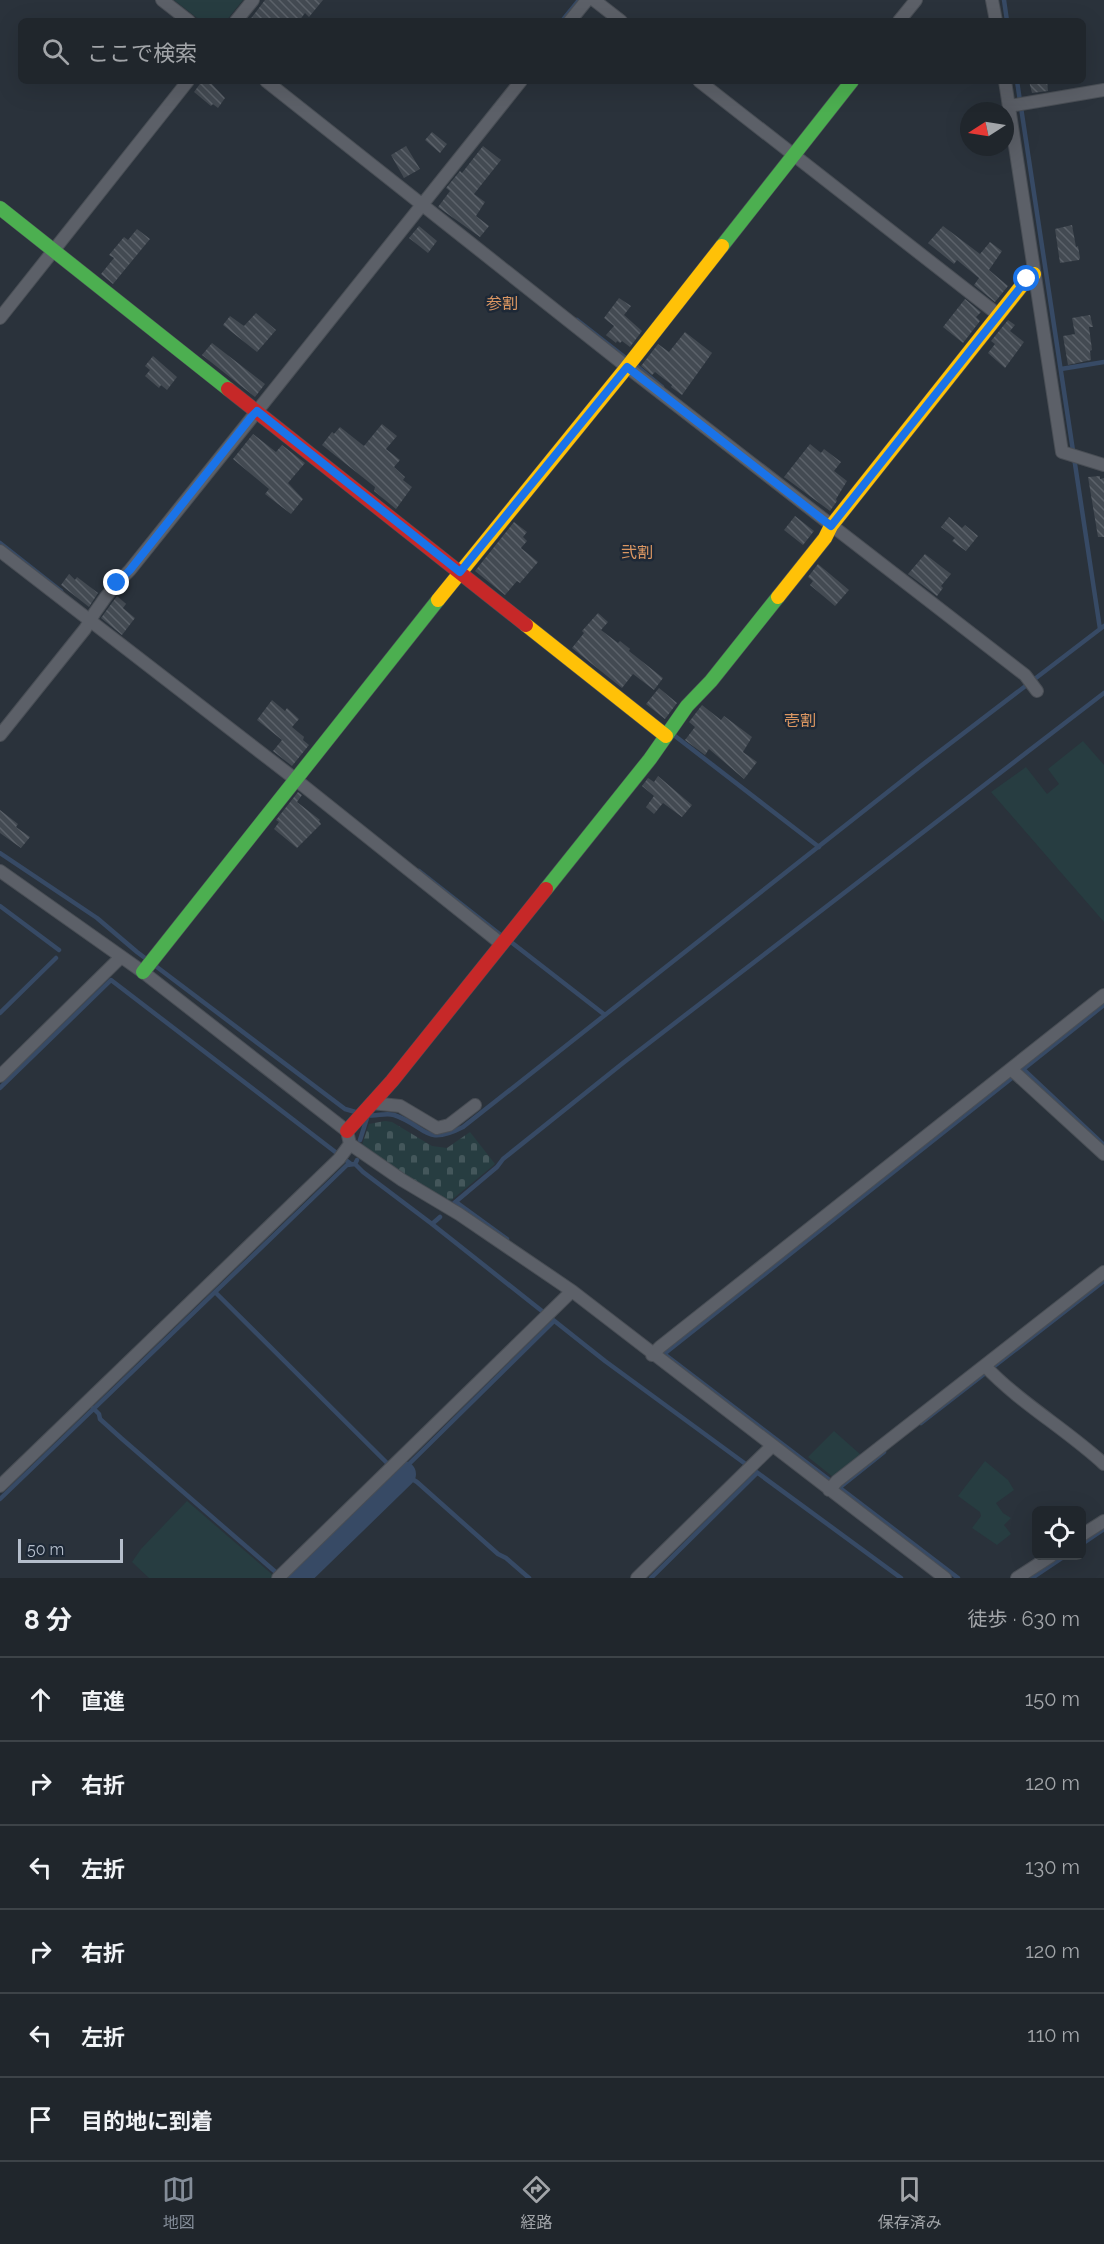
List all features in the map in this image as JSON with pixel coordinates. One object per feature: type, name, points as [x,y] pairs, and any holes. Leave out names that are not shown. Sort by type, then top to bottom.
[{"type":"street","points":[[162,0],[185,18]]},
{"type":"street","points":[[238,18],[252,0]]},
{"type":"street","points":[[572,18],[587,0]]},
{"type":"street","points":[[594,0],[617,18]]},
{"type":"street","points":[[901,18],[916,0]]},
{"type":"street","points":[[992,0],[995,18]]},
{"type":"street","points":[[0,318],[51,248],[186,84]]},
{"type":"street","points":[[270,84],[630,363],[1032,685]]},
{"type":"street","points":[[0,735],[91,617],[519,84]]},
{"type":"street","points":[[703,84],[793,152],[996,313]]},
{"type":"street","points":[[148,965],[460,572],[630,363],[793,152],[850,84]]},
{"type":"street","points":[[1006,84],[1017,105],[1034,274],[1062,452],[1104,465]]},
{"type":"street","points":[[1017,105],[1104,90]]},
{"type":"street","points":[[0,208],[662,732]]},
{"type":"street","points":[[0,1486],[345,1147],[366,1110],[498,942],[650,759],[662,732],[711,681],[811,556],[831,526],[996,313],[1034,274]]},
{"type":"street","points":[[0,551],[91,617],[498,942]]},
{"type":"street","points":[[0,871],[121,957],[148,965],[345,1147],[459,1214],[572,1291],[656,1352],[772,1446],[833,1486],[945,1578]]},
{"type":"street","points":[[0,1076],[121,957]]},
{"type":"street","points":[[656,1352],[1015,1073],[1104,995]]},
{"type":"street","points":[[1015,1073],[1104,1154]]},
{"type":"street","points":[[366,1110],[400,1106],[437,1128],[449,1125],[475,1105]]},
{"type":"street","points":[[833,1486],[1104,1272]]},
{"type":"street","points":[[280,1576],[572,1291]]},
{"type":"street","points":[[985,1366],[1005,1387],[1084,1446],[1104,1464]]},
{"type":"street","points":[[637,1578],[772,1446]]},
{"type":"street","points":[[1086,1532],[1104,1521]]},
{"type":"street","points":[[1017,1578],[1045,1560]]},
{"type":"green space","points":[[174,0],[243,0],[228,18],[197,18]]},
{"type":"green space","points":[[1083,741],[1104,765],[1104,922],[991,792],[1026,767],[1047,794],[1059,784],[1048,769]]},
{"type":"green space","points":[[392,1122],[432,1146],[447,1148],[470,1132],[495,1164],[449,1202],[402,1174],[362,1145],[369,1124]]},
{"type":"green space","points":[[834,1431],[861,1455],[833,1477],[808,1457]]},
{"type":"green space","points":[[985,1461],[1008,1480],[1014,1490],[996,1503],[1003,1513],[1011,1518],[1004,1525],[1011,1534],[997,1545],[972,1528],[981,1516],[980,1512],[958,1496]]},
{"type":"green space","points":[[187,1501],[274,1576],[273,1578],[149,1578],[132,1562],[141,1549]]},
{"type":"building","points":[[265,0],[323,0],[309,17],[305,13],[301,18],[251,18]]},
{"type":"building","points":[[200,84],[212,84],[225,98],[218,108],[213,104],[211,106],[194,92]]},
{"type":"building","points":[[1030,84],[1047,84],[1048,91],[1032,93]]},
{"type":"building","points":[[432,132],[447,144],[440,153],[425,140]]},
{"type":"building","points":[[406,146],[420,169],[404,178],[391,155]]},
{"type":"building","points":[[483,146],[501,160],[474,194],[485,202],[476,216],[489,226],[480,237],[438,207],[450,191],[446,188],[460,171],[462,173]]},
{"type":"building","points":[[1072,225],[1080,258],[1060,263],[1055,229]]},
{"type":"building","points":[[419,226],[437,241],[428,253],[409,238]]},
{"type":"building","points":[[943,226],[980,254],[990,242],[1002,251],[989,270],[1008,286],[995,302],[974,285],[979,278],[957,260],[954,264],[928,243]]},
{"type":"building","points":[[137,229],[150,239],[113,284],[101,274],[114,258],[109,255],[124,237],[128,240]]},
{"type":"building","points":[[619,298],[631,306],[624,315],[642,331],[630,347],[622,341],[616,343],[606,335],[614,326],[604,318]]},
{"type":"building","points":[[965,299],[981,312],[976,317],[980,321],[963,343],[943,327]]},
{"type":"building","points":[[256,313],[276,330],[257,352],[223,325],[230,316],[244,326]]},
{"type":"building","points":[[1090,315],[1093,327],[1089,327],[1091,360],[1068,365],[1063,336],[1075,334],[1072,318]]},
{"type":"building","points":[[1008,320],[1015,325],[1010,331],[1024,342],[1005,368],[988,353],[995,344],[991,341]]},
{"type":"building","points":[[685,332],[712,353],[682,395],[655,372],[652,375],[641,366],[658,344],[669,352]]},
{"type":"building","points":[[212,343],[265,384],[255,397],[202,355]]},
{"type":"building","points":[[153,356],[177,377],[167,390],[161,385],[159,388],[145,376],[150,370],[145,366]]},
{"type":"building","points":[[382,424],[397,436],[386,449],[400,460],[394,467],[405,477],[403,480],[412,487],[396,509],[374,491],[375,487],[322,445],[332,432],[334,434],[340,427],[364,446]]},
{"type":"building","points":[[253,434],[276,452],[282,445],[305,463],[288,483],[303,499],[291,514],[265,494],[269,489],[233,459]]},
{"type":"building","points":[[810,444],[821,453],[824,449],[841,462],[834,471],[847,481],[830,511],[784,477]]},
{"type":"building","points":[[1100,476],[1100,479],[1104,478],[1104,537],[1098,537],[1088,477]]},
{"type":"building","points":[[795,516],[814,531],[803,545],[784,530]]},
{"type":"building","points":[[949,517],[962,528],[965,525],[978,536],[966,551],[952,541],[955,538],[941,527]]},
{"type":"building","points":[[514,522],[527,532],[523,537],[527,541],[521,548],[538,562],[520,583],[517,581],[505,595],[475,571]]},
{"type":"building","points":[[925,554],[951,574],[941,586],[943,588],[937,596],[908,574]]},
{"type":"building","points":[[818,564],[849,590],[835,606],[810,585],[813,581],[808,577]]},
{"type":"building","points":[[69,574],[75,580],[77,577],[98,593],[89,607],[61,585]]},
{"type":"building","points":[[117,596],[126,604],[123,608],[135,618],[122,635],[101,618]]},
{"type":"building","points":[[598,613],[608,622],[601,630],[618,643],[620,641],[663,678],[654,690],[633,674],[622,688],[572,648],[584,633],[582,631]]},
{"type":"building","points":[[659,688],[677,703],[665,719],[646,704]]},
{"type":"building","points":[[272,700],[285,711],[287,708],[299,719],[292,727],[304,737],[303,740],[309,745],[292,766],[273,751],[282,740],[257,720]]},
{"type":"building","points":[[702,705],[721,720],[724,716],[752,737],[743,752],[757,762],[744,779],[709,749],[705,755],[685,740],[695,727],[689,722]]},
{"type":"building","points":[[658,776],[692,805],[682,817],[663,803],[654,814],[646,807],[654,796],[642,786],[648,778],[654,782]]},
{"type":"building","points":[[298,792],[302,795],[297,802],[320,820],[321,824],[297,848],[274,829],[279,822],[276,820]]},
{"type":"building","points":[[0,810],[18,824],[16,827],[30,837],[21,848],[0,833]]},
{"type":"waterway","points":[[564,18],[579,0]]},
{"type":"waterway","points":[[1004,0],[1007,18]]},
{"type":"waterway","points":[[1017,84],[1100,629]]},
{"type":"waterway","points":[[577,320],[627,359]]},
{"type":"waterway","points":[[1061,369],[1104,362]]},
{"type":"waterway","points":[[634,364],[662,387]]},
{"type":"waterway","points":[[0,543],[61,591]]},
{"type":"waterway","points":[[367,1115],[394,1115],[433,1135],[450,1133],[463,1127],[922,765],[1104,626]]},
{"type":"waterway","points":[[453,1204],[497,1167],[503,1159],[623,1063],[1104,693]]},
{"type":"waterway","points":[[675,736],[819,847]]},
{"type":"waterway","points":[[0,853],[97,918],[137,952],[345,1109],[359,1113]]},
{"type":"waterway","points":[[419,871],[502,936]]},
{"type":"waterway","points":[[0,906],[59,950]]},
{"type":"waterway","points":[[511,942],[605,1015]]},
{"type":"waterway","points":[[0,1013],[56,958]]},
{"type":"waterway","points":[[0,1088],[111,980],[351,1164]]},
{"type":"waterway","points":[[664,1354],[1104,1005]]},
{"type":"waterway","points":[[1023,1069],[1104,1145]]},
{"type":"waterway","points":[[360,1140],[367,1118]]},
{"type":"waterway","points":[[357,1160],[355,1164],[363,1172],[605,1361],[901,1578]]},
{"type":"waterway","points":[[0,1499],[347,1165],[355,1164]]},
{"type":"waterway","points":[[456,1202],[507,1239]]},
{"type":"waterway","points":[[432,1224],[440,1217]]},
{"type":"waterway","points":[[921,1423],[1104,1281]]},
{"type":"waterway","points":[[216,1293],[389,1465],[417,1482],[498,1554],[529,1578]]},
{"type":"waterway","points":[[403,1474],[407,1466],[553,1322]]},
{"type":"waterway","points":[[659,1350],[958,1578]]},
{"type":"waterway","points":[[93,1408],[99,1414],[100,1419],[121,1438],[279,1575]]},
{"type":"waterway","points":[[839,1488],[884,1452]]},
{"type":"waterway","points":[[651,1578],[757,1473]]},
{"type":"waterway","points":[[296,1578],[403,1474]]},
{"type":"waterway","points":[[1086,1541],[1104,1529]]},
{"type":"waterway","points":[[1032,1578],[1059,1560]]},
{"type":"traffic: fast","points":[[722,246],[850,84]]},
{"type":"traffic: fast","points":[[0,208],[228,389]]},
{"type":"traffic: fast","points":[[546,889],[650,759],[687,706],[711,681],[778,597]]},
{"type":"traffic: fast","points":[[143,972],[438,600]]},
{"type":"traffic: slow","points":[[438,600],[722,246]]},
{"type":"traffic: slow","points":[[778,597],[825,538],[831,526],[1027,279],[1034,274]]},
{"type":"traffic: slow","points":[[526,625],[666,736]]},
{"type":"traffic: jam","points":[[228,389],[526,625]]},
{"type":"traffic: jam","points":[[347,1131],[392,1081],[546,889]]},
{"type":"district","name":"参割","points":[[502,303]]},
{"type":"district","name":"弐割","points":[[637,552]]},
{"type":"district","name":"壱割","points":[[800,720]]},
{"type":"route","points":[[117,583],[130,570],[257,411],[460,572],[627,367],[831,526],[1027,279]]}]
